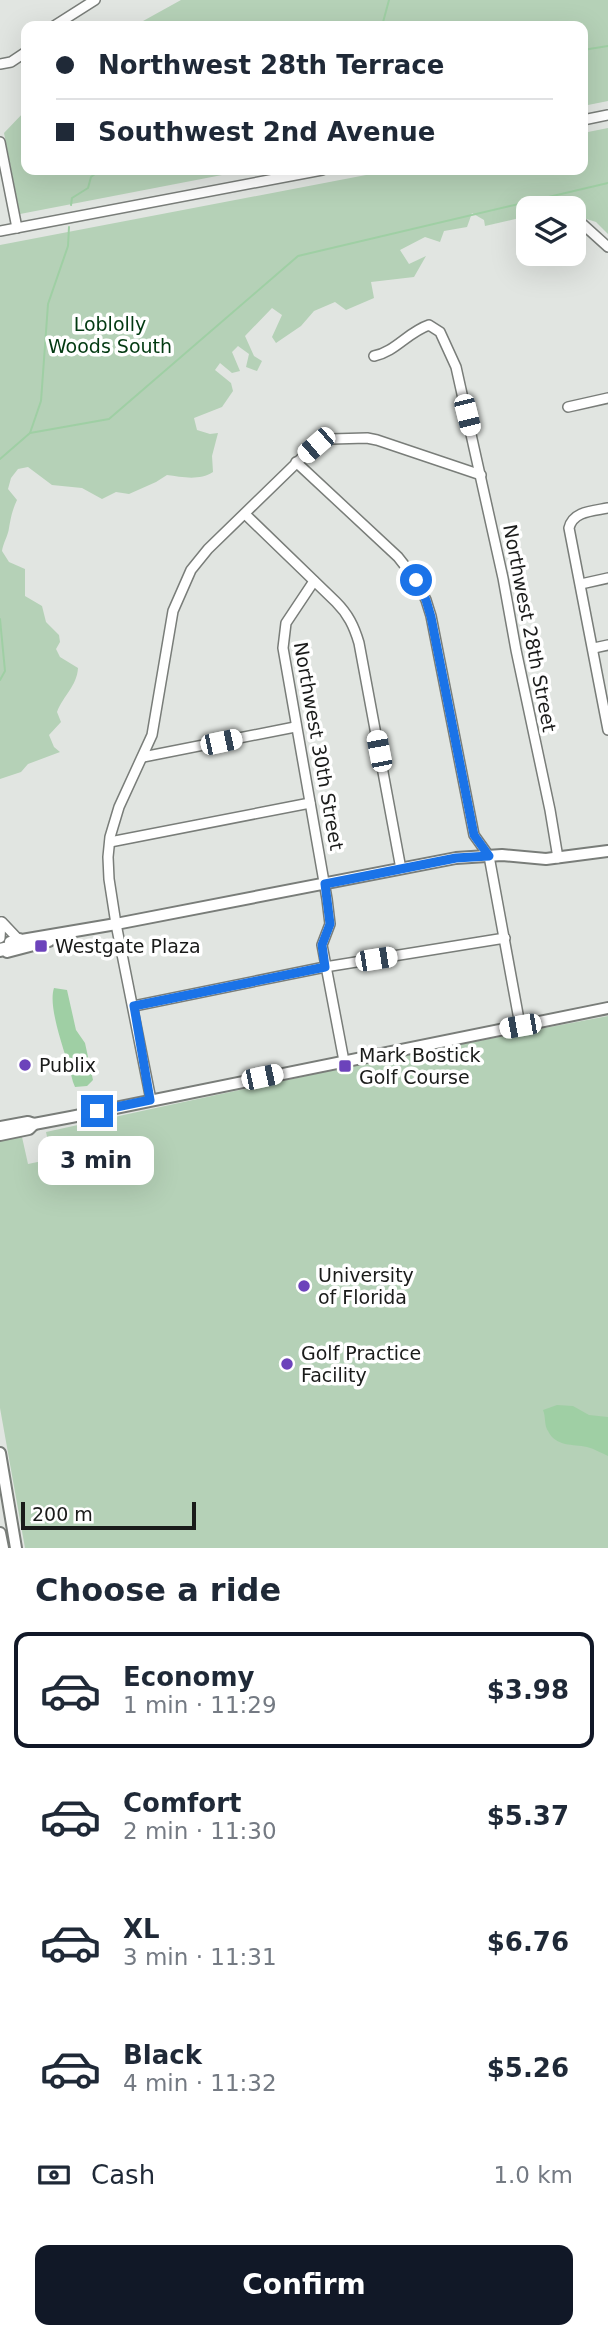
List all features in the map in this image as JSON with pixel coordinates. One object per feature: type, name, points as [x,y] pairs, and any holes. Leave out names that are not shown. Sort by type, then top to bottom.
[{"type":"highway","points":[[0,952],[13,947],[19,940]]},
{"type":"main road","points":[[0,944],[456,858],[558,858],[608,851]]},
{"type":"main road","points":[[0,952],[96,931],[116,924]]},
{"type":"main road","points":[[0,1127],[28,1122],[34,1124],[608,1008]]},
{"type":"main road","points":[[0,1135],[29,1129],[34,1124]]},
{"type":"main road","points":[[0,1453],[16,1548]]},
{"type":"main road","points":[[0,1533],[3,1548]]},
{"type":"street","points":[[62,21],[95,0]]},
{"type":"street","points":[[0,64],[11,62],[21,55]]},
{"type":"street","points":[[588,119],[608,115]]},
{"type":"street","points":[[0,142],[17,228]]},
{"type":"street","points":[[0,231],[295,175]]},
{"type":"street","points":[[586,227],[608,247]]},
{"type":"street","name":"Northwest 28th Street","points":[[374,356],[386,354],[429,325],[440,332],[456,367],[481,475],[558,858]]},
{"type":"street","points":[[568,407],[608,398]]},
{"type":"street","points":[[150,1100],[109,879],[110,842],[119,807],[152,735],[173,611],[184,583],[208,549],[296,462],[316,445],[331,439],[367,438],[481,475]]},
{"type":"street","points":[[296,462],[398,557],[416,580],[426,600],[474,835],[489,856],[520,1026]]},
{"type":"street","points":[[608,508],[580,514],[571,520],[569,528],[608,730]]},
{"type":"street","points":[[245,514],[345,612],[354,626],[401,869]]},
{"type":"street","points":[[581,584],[608,578]]},
{"type":"street","name":"Northwest 30th Street","points":[[314,581],[286,623],[282,638],[295,727],[325,884],[330,924],[322,945],[344,1061]]},
{"type":"street","points":[[594,648],[608,646]]},
{"type":"street","points":[[143,757],[295,727]]},
{"type":"street","points":[[110,842],[310,803]]},
{"type":"street","points":[[0,938],[1,919]]},
{"type":"street","points":[[1,919],[19,940]]},
{"type":"street","points":[[134,1006],[325,967],[505,938]]},
{"type":"green space","points":[[181,0],[608,0],[608,101],[588,105],[588,21],[143,21]]},
{"type":"green space","points":[[21,115],[21,175],[222,175],[20,214],[4,133]]},
{"type":"green space","name":"Loblolly Woods South","points":[[608,128],[608,234],[596,222],[586,219],[586,196],[516,196],[516,219],[485,226],[484,220],[472,213],[467,227],[444,231],[440,242],[425,237],[400,250],[409,264],[426,256],[414,277],[371,282],[374,298],[346,310],[335,302],[314,311],[301,326],[276,343],[272,337],[282,315],[272,308],[245,336],[254,356],[262,361],[257,371],[246,367],[249,354],[238,346],[232,352],[240,371],[232,373],[220,363],[215,370],[231,383],[233,391],[222,407],[194,418],[197,430],[210,434],[218,433],[212,456],[213,472],[208,475],[167,475],[129,494],[116,492],[102,499],[82,488],[52,485],[28,467],[18,469],[11,478],[8,489],[17,500],[2,551],[9,562],[25,569],[25,596],[42,606],[46,622],[59,635],[60,642],[56,649],[60,657],[78,668],[75,680],[57,712],[61,722],[49,735],[54,747],[60,752],[28,764],[21,772],[0,779],[0,245],[366,175],[588,175],[588,132]]},
{"type":"green space","name":"Mark Bostick Golf Course","points":[[608,1016],[608,1548],[25,1548],[0,1408],[0,1141],[22,1137],[28,1164],[52,1159],[46,1132]]},
{"type":"shaded area","points":[[54,988],[67,990],[76,1030],[85,1043],[93,1080],[87,1086],[75,1087],[73,1082],[53,1008]]},
{"type":"shaded area","points":[[557,1405],[573,1406],[589,1415],[608,1417],[608,1456],[587,1447],[560,1442],[551,1436],[543,1410]]},
{"type":"waterway","points":[[383,21],[389,0]]},
{"type":"waterway","points":[[588,49],[608,46]]},
{"type":"waterway","points":[[71,205],[72,198],[88,188],[94,175]]},
{"type":"waterway","points":[[30,433],[109,419],[298,256],[608,183]]},
{"type":"waterway","points":[[0,459],[30,433],[41,401],[48,304],[68,246],[69,227]]},
{"type":"waterway","points":[[0,619],[5,671],[0,680]]},
{"type":"place","name":"Westgate Plaza","points":[[41,946]]},
{"type":"place","name":"Publix","points":[[25,1065]]},
{"type":"place","name":"Mark Bostick Golf Course","points":[[345,1066]]},
{"type":"place","name":"University of Florida","points":[[304,1286]]},
{"type":"place","name":"Golf Practice Facility","points":[[287,1364]]},
{"type":"route","points":[[97,1111],[150,1100],[134,1006],[325,967],[322,945],[330,924],[325,884],[456,858],[489,856],[474,835],[431,617],[416,580]]}]
